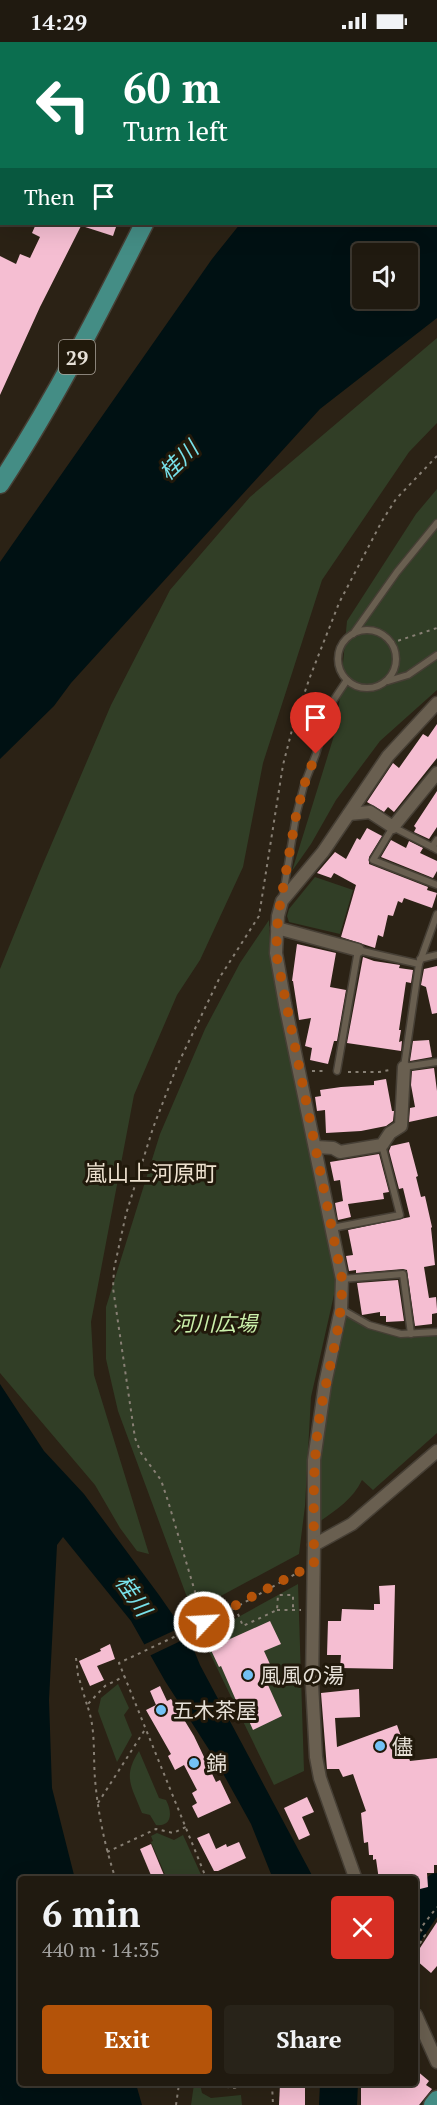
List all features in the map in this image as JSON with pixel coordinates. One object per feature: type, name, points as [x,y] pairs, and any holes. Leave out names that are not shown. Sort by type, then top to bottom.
[{"type":"main road","name":"29","points":[[0,484],[83,346],[144,225]]},
{"type":"main road","points":[[433,2105],[437,2100]]},
{"type":"street","points":[[355,1876],[320,1778],[314,1730],[312,1684],[314,1460],[325,1384],[341,1309],[342,1279],[276,953],[277,928],[282,902],[323,852],[388,756],[437,703]]},
{"type":"street","points":[[349,814],[370,812],[393,827],[437,773]]},
{"type":"street","points":[[277,928],[358,950]]},
{"type":"street","points":[[316,1147],[333,1148],[340,1152],[382,1145],[390,1133],[401,1126],[404,1067]]},
{"type":"street","points":[[314,1545],[352,1524],[437,1451]]},
{"type":"street","points":[[418,2019],[437,2061]]},
{"type":"lane","points":[[437,523],[346,640],[338,656],[341,673],[347,680],[362,688],[380,686],[387,681],[408,675],[437,655]]},
{"type":"lane","points":[[352,634],[360,631],[377,632],[391,643],[395,650],[395,667],[387,681]]},
{"type":"lane","points":[[282,902],[296,816],[304,785],[331,704],[347,680]]},
{"type":"lane","points":[[437,840],[434,849],[393,827],[374,860],[437,885]]},
{"type":"lane","points":[[437,914],[419,962],[404,1067],[437,1062]]},
{"type":"lane","points":[[338,1071],[358,950],[419,962],[437,955]]},
{"type":"lane","points":[[332,1228],[400,1215],[382,1145]]},
{"type":"lane","points":[[342,1279],[403,1274],[411,1334]]},
{"type":"lane","points":[[341,1309],[369,1325],[401,1334],[437,1332]]},
{"type":"path","points":[[204,1622],[161,1480],[141,1453],[135,1438],[113,1288],[118,1245],[141,1167],[177,1066],[220,977],[259,916],[278,793],[291,736],[310,676],[339,603],[396,499],[437,456]]},
{"type":"path","points":[[391,643],[437,628]]},
{"type":"path","points":[[300,1071],[379,1072],[404,1067]]},
{"type":"path","points":[[205,1876],[119,1663],[235,1607],[314,1564]]},
{"type":"path","points":[[277,1610],[278,1595],[293,1595],[293,1610]]},
{"type":"path","points":[[235,1607],[243,1626],[277,1610],[314,1610]]},
{"type":"path","points":[[76,1658],[78,1675],[92,1718],[98,1803],[106,1852],[115,1876]]},
{"type":"path","points":[[87,1705],[105,1686],[125,1676]]},
{"type":"path","points":[[98,1803],[146,1728]]},
{"type":"path","points":[[106,1852],[156,1829],[173,1833],[186,1827]]},
{"type":"path","points":[[418,1947],[425,1935],[420,1929],[437,1906]]},
{"type":"path","points":[[176,2105],[179,2086]]},
{"type":"path","points":[[222,2086],[233,2088],[244,2086]]},
{"type":"path","points":[[272,2086],[273,2105]]},
{"type":"green space","points":[[437,338],[437,423],[409,452],[322,580],[263,763],[243,867],[200,960],[177,995],[134,1095],[91,1322],[94,1375],[149,1554],[137,1551],[120,1528],[95,1485],[0,1373],[0,969],[111,705],[170,590],[250,497]]},
{"type":"green space","points":[[437,489],[437,690],[380,741],[336,800],[311,844],[292,871],[337,726],[347,621],[416,514]]},
{"type":"green space","points":[[315,877],[353,890],[340,934],[289,922],[287,916],[289,909]]},
{"type":"green space","name":"河川広場","points":[[269,920],[270,946],[284,1025],[336,1286],[311,1397],[305,1506],[299,1554],[217,1598],[191,1608],[118,1411],[106,1359],[106,1307],[160,1134],[205,1029],[240,963]]},
{"type":"green space","points":[[342,1314],[367,1328],[403,1338],[437,1336],[437,1433],[373,1490],[362,1480],[349,1498],[319,1522],[318,1465]]},
{"type":"green space","points":[[298,1584],[304,1771],[274,1785],[202,1637]]},
{"type":"green space","points":[[118,1684],[129,1708],[124,1715],[132,1735],[117,1762],[98,1711],[101,1698]]},
{"type":"green space","points":[[139,1751],[159,1798],[166,1800],[168,1804],[170,1817],[162,1825],[156,1825],[150,1815],[142,1813],[132,1789],[131,1768]]},
{"type":"green space","points":[[157,1833],[174,1840],[183,1835],[202,1876],[166,1876],[151,1842],[153,1841],[151,1836]]},
{"type":"green space","points":[[194,2086],[200,2086],[202,2093],[211,2098],[241,2095],[242,2105],[191,2105]]},
{"type":"water","name":"桂川","points":[[239,225],[437,225],[437,318],[320,409],[71,683],[54,706],[0,759],[0,562],[212,259]]},
{"type":"water","name":"桂川","points":[[0,1384],[44,1451],[84,1494],[189,1638],[200,1665],[312,1876],[272,1876],[251,1824],[215,1759],[165,1681],[131,1621],[63,1537],[57,1545],[49,1700],[52,1788],[74,1876],[18,1876],[18,2086],[137,2086],[142,2105],[0,2105]]},
{"type":"water","points":[[320,2086],[358,2086],[357,2105],[319,2105]]},
{"type":"pier","points":[[184,1626],[191,1636],[147,1657],[141,1646]]},
{"type":"building","points":[[36,225],[81,225],[40,307],[0,395],[0,256],[16,264],[20,254],[30,258],[40,237],[32,233]]},
{"type":"building","points":[[82,225],[117,225],[113,236]]},
{"type":"building","points":[[437,724],[437,758],[394,812],[388,807],[384,812],[367,802],[393,763],[399,768],[423,734],[428,737]]},
{"type":"building","points":[[437,791],[437,827],[429,839],[414,832],[416,828],[414,826]]},
{"type":"building","points":[[367,828],[382,836],[369,857],[369,864],[428,887],[427,890],[437,893],[432,908],[404,898],[402,903],[398,901],[393,916],[388,915],[383,937],[378,935],[375,948],[341,937],[356,885],[334,873],[331,878],[317,873],[335,852],[346,859],[357,838],[360,840]]},
{"type":"building","points":[[391,840],[406,848],[409,841],[423,848],[420,853],[437,861],[437,871],[433,878],[381,857]]},
{"type":"building","points":[[297,944],[336,953],[330,987],[346,990],[337,1041],[334,1041],[328,1064],[310,1060],[312,1048],[305,1046],[311,1018],[299,1020],[292,981]]},
{"type":"building","points":[[363,957],[413,970],[411,983],[406,982],[399,1030],[401,1030],[399,1042],[402,1041],[401,1051],[347,1043]]},
{"type":"building","points":[[437,966],[437,1013],[432,1014],[426,987],[421,985],[424,969]]},
{"type":"building","points":[[429,1040],[432,1057],[410,1061],[413,1041]]},
{"type":"building","points":[[434,1068],[437,1116],[409,1122],[410,1108],[415,1107],[411,1085],[412,1071]]},
{"type":"building","points":[[386,1079],[392,1111],[394,1111],[393,1121],[386,1126],[361,1131],[326,1133],[325,1110],[317,1111],[315,1097],[321,1096],[320,1090],[374,1085],[374,1081]]},
{"type":"building","points":[[409,1142],[421,1197],[425,1196],[432,1227],[435,1265],[424,1267],[429,1298],[436,1297],[437,1309],[437,1313],[432,1314],[432,1324],[415,1326],[407,1270],[356,1273],[356,1270],[349,1271],[346,1256],[353,1255],[348,1230],[410,1217],[403,1188],[399,1189],[389,1151],[391,1146]]},
{"type":"building","points":[[379,1154],[389,1192],[383,1193],[384,1199],[348,1204],[351,1217],[338,1220],[335,1203],[343,1201],[340,1180],[334,1181],[330,1162]]},
{"type":"building","points":[[398,1280],[404,1321],[386,1322],[386,1316],[380,1316],[380,1312],[362,1315],[357,1283]]},
{"type":"building","points":[[395,1585],[393,1669],[340,1668],[341,1655],[327,1655],[328,1621],[341,1621],[342,1609],[374,1610],[374,1604],[380,1604],[379,1586]]},
{"type":"building","name":"風風の湯","points":[[270,1621],[281,1644],[264,1651],[274,1673],[268,1676],[271,1684],[268,1685],[282,1716],[253,1730],[241,1703],[238,1705],[221,1666],[219,1667],[210,1648]]},
{"type":"building","points":[[110,1644],[115,1659],[97,1666],[104,1680],[90,1686],[79,1661],[101,1651],[100,1649]]},
{"type":"building","points":[[160,1686],[167,1701],[171,1699],[194,1736],[216,1782],[220,1780],[231,1803],[198,1818],[192,1806],[197,1803],[192,1793],[197,1790],[184,1765],[175,1770],[168,1756],[171,1754],[146,1710],[156,1705],[150,1691]]},
{"type":"building","points":[[359,1689],[360,1717],[335,1718],[337,1747],[397,1725],[410,1761],[437,1758],[437,1865],[434,1865],[434,1873],[427,1873],[428,1887],[418,1890],[418,1876],[378,1876],[376,1859],[373,1860],[373,1855],[369,1855],[368,1842],[364,1843],[361,1813],[366,1811],[353,1774],[343,1777],[339,1769],[327,1769],[321,1693]]},
{"type":"building","points":[[307,1797],[314,1812],[302,1817],[310,1835],[299,1840],[284,1808]]},
{"type":"building","points":[[209,1833],[216,1849],[226,1844],[227,1847],[239,1842],[246,1858],[214,1871],[197,1838]]},
{"type":"building","points":[[151,1844],[164,1876],[151,1876],[140,1849]]},
{"type":"building","points":[[437,1922],[437,1966],[431,1973],[418,1962],[418,1951]]},
{"type":"building","points":[[418,2072],[429,2081],[426,2085],[432,2089],[419,2105],[361,2105],[361,2086],[418,2086]]},
{"type":"building","points":[[280,2086],[305,2086],[305,2105],[279,2105]]},
{"type":"waterway","points":[[418,1915],[437,1886]]},
{"type":"waterway","points":[[418,1941],[437,1913]]},
{"type":"place","name":"風風の湯","points":[[248,1675]]},
{"type":"place","name":"五木茶屋","points":[[161,1710]]},
{"type":"place","name":"儘","points":[[380,1746]]},
{"type":"place","name":"錦","points":[[194,1763]]},
{"type":"district","name":"嵐山上河原町","points":[[151,1172]]},
{"type":"route","points":[[204,1622],[231,1610],[314,1564],[314,1460],[325,1384],[341,1309],[342,1279],[285,1004],[276,944],[278,916],[296,816],[304,785],[316,754]]}]
